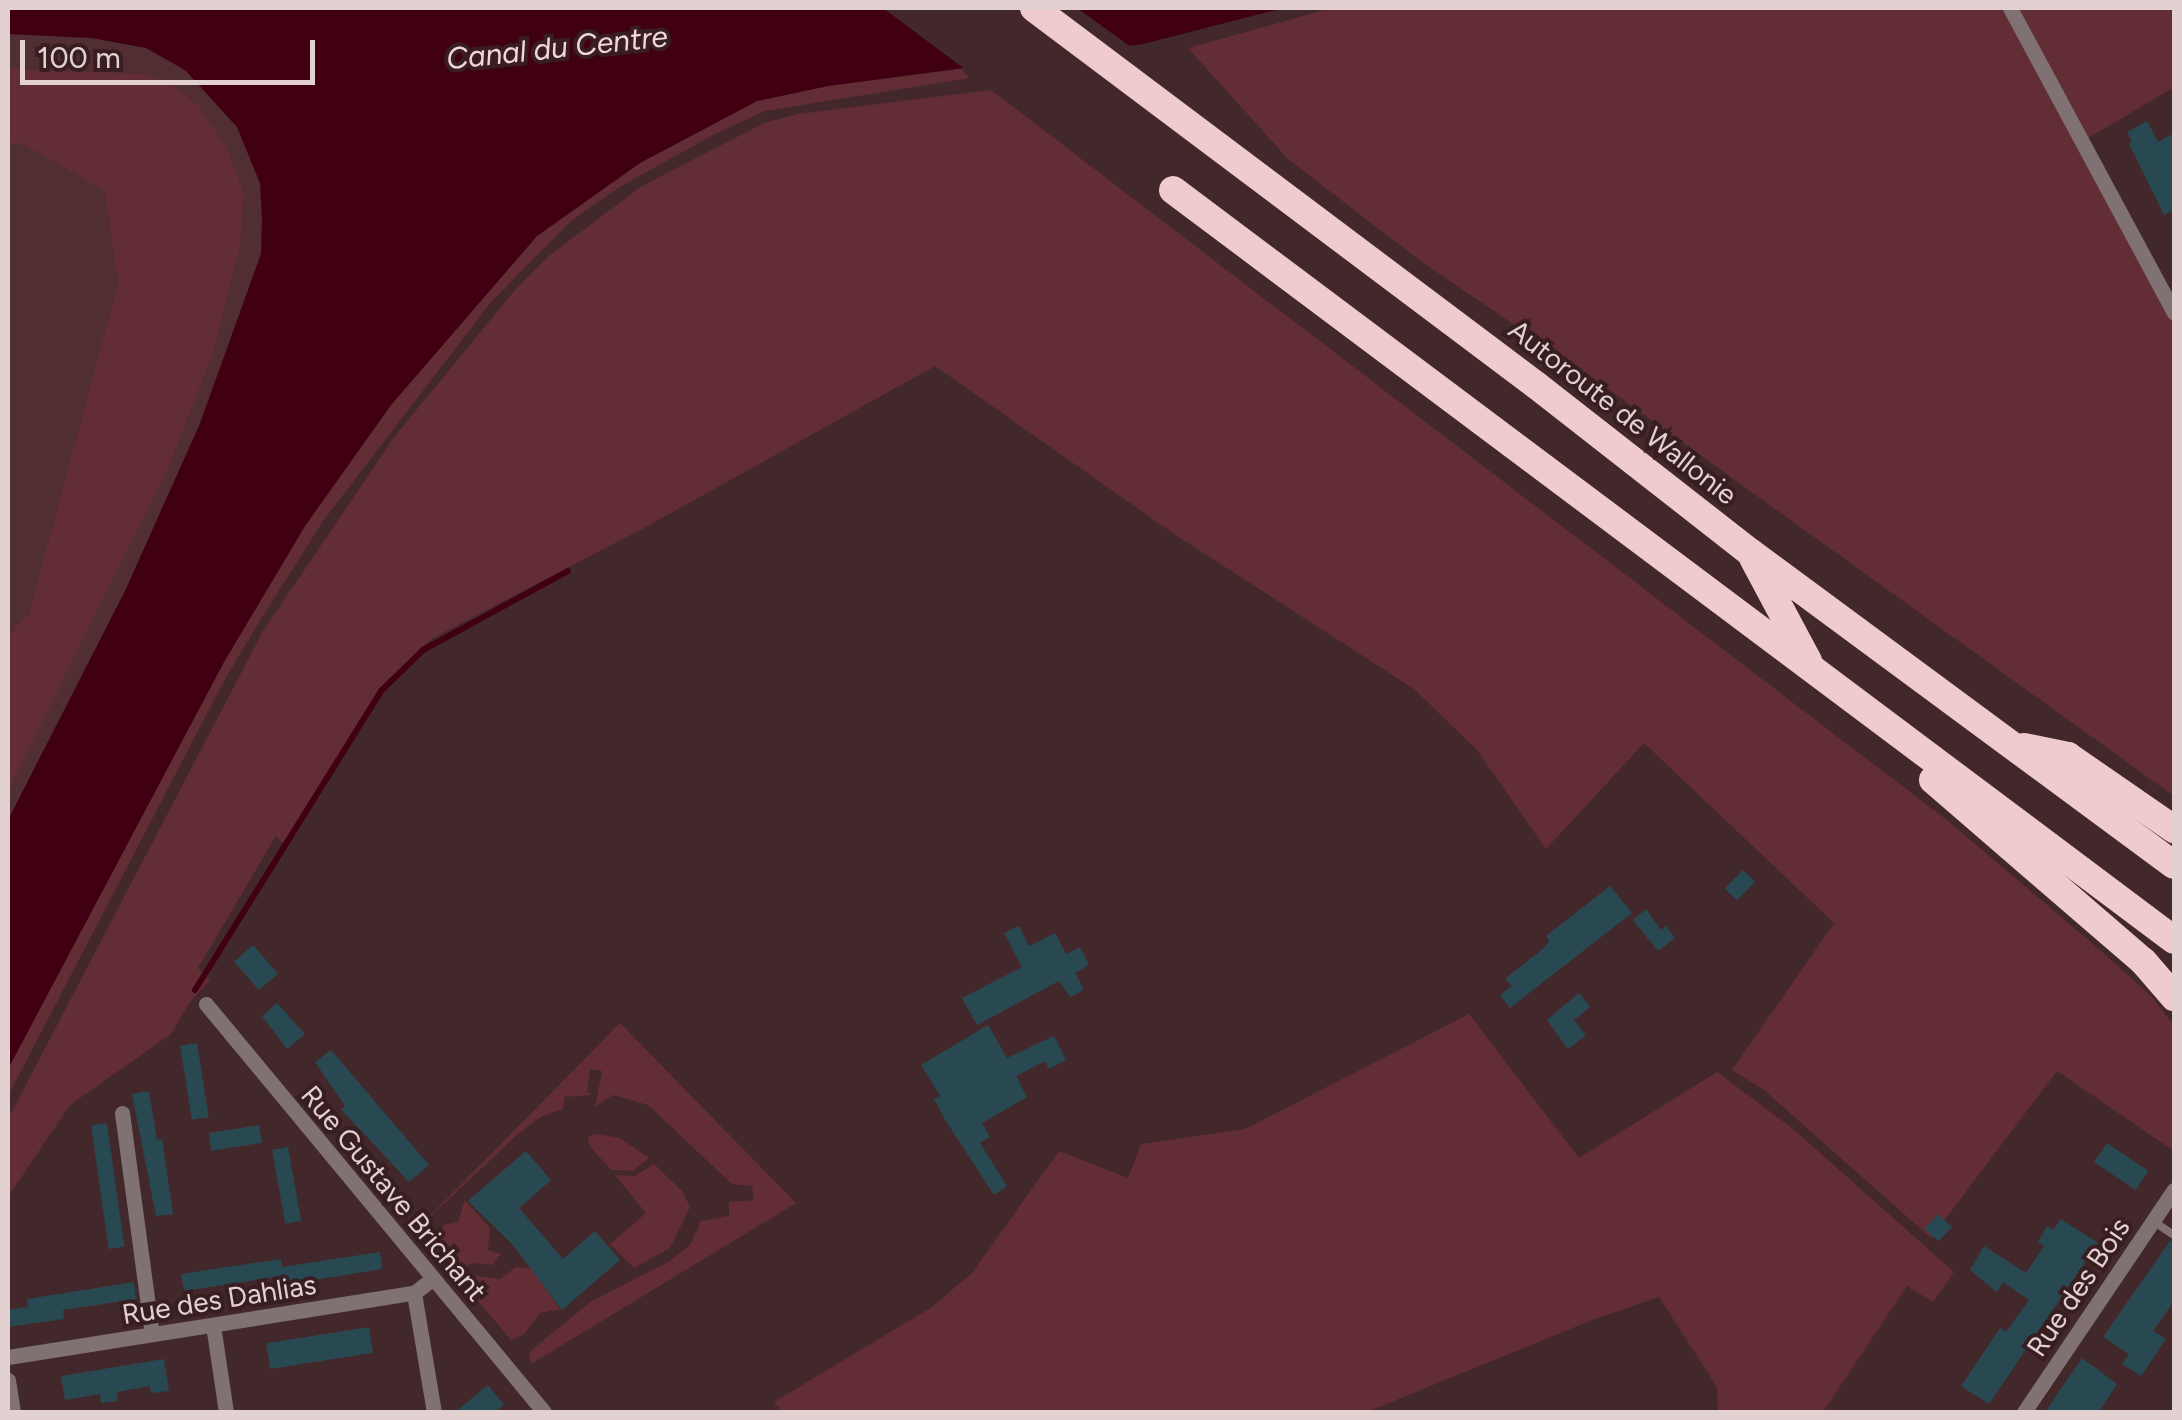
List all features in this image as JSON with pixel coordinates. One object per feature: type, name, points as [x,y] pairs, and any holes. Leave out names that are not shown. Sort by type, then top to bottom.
[{"type":"highway","name":"Autoroute de Wallonie","points":[[1034,8],[1750,552],[2174,866]]},
{"type":"highway","points":[[1172,190],[2174,940]]},
{"type":"highway","points":[[1750,552],[1814,672],[1979,822],[2142,960],[2174,998]]},
{"type":"highway","points":[[2013,745],[2068,756],[2174,829]]},
{"type":"street","points":[[2010,8],[2174,313]]},
{"type":"street","name":"Rue Gustave Brichant","points":[[206,1004],[544,1412]]},
{"type":"street","points":[[122,1113],[152,1334]]},
{"type":"street","name":"Rue des Bois","points":[[2024,1412],[2174,1190]]},
{"type":"street","points":[[432,1279],[414,1294],[434,1412]]},
{"type":"street","name":"Rue des Dahlias","points":[[8,1357],[414,1294]]},
{"type":"street","points":[[213,1325],[226,1412]]},
{"type":"street","points":[[8,1380],[13,1412]]},
{"type":"lane","points":[[2154,1221],[2174,1235]]},
{"type":"shaded area","points":[[1332,8],[2174,8],[2174,87],[2082,142],[2174,313],[2174,796],[1607,388],[1419,260],[1288,159],[1188,48]]},
{"type":"shaded area","points":[[8,34],[92,38],[146,48],[185,70],[237,126],[260,184],[262,218],[261,254],[199,426],[125,591],[8,820]]},
{"type":"shaded area","points":[[8,69],[145,74],[171,85],[197,104],[227,148],[244,194],[240,247],[213,353],[169,466],[8,791],[8,636],[29,614],[118,284],[105,191],[22,143],[8,145]]},
{"type":"shaded area","points":[[961,69],[970,78],[765,111],[713,135],[618,188],[571,221],[491,302],[323,521],[266,611],[225,679],[8,1096],[8,1069],[224,662],[305,526],[391,405],[537,236],[640,163],[757,101],[828,86]]},
{"type":"shaded area","points":[[991,90],[1948,821],[2107,956],[2152,997],[2174,1026],[2174,1151],[2057,1071],[1931,1238],[1764,1090],[1732,1070],[1834,923],[1644,743],[1546,849],[1477,750],[1414,689],[1174,534],[935,366],[644,528],[431,639],[391,679],[285,845],[276,836],[198,968],[210,980],[190,1002],[171,1034],[70,1105],[8,1197],[8,1119],[263,631],[395,436],[515,290],[549,256],[642,186],[764,123],[798,114]]},
{"type":"shaded area","points":[[1469,1014],[1579,1158],[1717,1072],[1792,1128],[1954,1272],[1933,1302],[1907,1286],[1823,1412],[1718,1412],[1717,1387],[1659,1297],[1592,1320],[1367,1412],[782,1412],[774,1402],[932,1307],[972,1273],[1059,1151],[1128,1178],[1141,1144],[1245,1129]]},
{"type":"shaded area","points":[[620,1023],[796,1203],[531,1364],[529,1352],[592,1301],[670,1261],[690,1245],[701,1221],[729,1216],[729,1202],[754,1200],[752,1186],[732,1184],[648,1105],[613,1095],[595,1107],[602,1071],[590,1069],[587,1091],[591,1095],[564,1097],[563,1109],[542,1116],[518,1134],[417,1229]]},
{"type":"shaded area","points":[[589,1136],[620,1138],[649,1158],[633,1171],[611,1170],[588,1144]]},
{"type":"shaded area","points":[[654,1164],[682,1191],[690,1207],[670,1248],[634,1268],[610,1244],[646,1213],[615,1175],[635,1176]]},
{"type":"shaded area","points":[[465,1200],[490,1228],[488,1250],[501,1254],[492,1265],[472,1263],[454,1272],[440,1247],[443,1225],[458,1222]]},
{"type":"shaded area","points":[[516,1267],[531,1268],[560,1309],[540,1313],[524,1334],[511,1340],[462,1282],[477,1276],[500,1279]]},
{"type":"water","name":"Canal du Centre","points":[[8,8],[1284,8],[1143,44],[828,86],[757,101],[640,163],[537,236],[391,405],[305,526],[224,662],[8,1069],[8,820],[125,591],[199,426],[261,254],[262,218],[260,183],[237,127],[185,70],[146,48],[92,38],[8,34]]},
{"type":"pier","points":[[883,8],[1077,8],[1135,50],[970,73]]},
{"type":"building","points":[[2147,121],[2158,142],[2174,133],[2174,210],[2164,215],[2129,144],[2132,142],[2127,132]]},
{"type":"building","points":[[1743,870],[1755,882],[1737,900],[1725,888]]},
{"type":"building","points":[[1610,886],[1632,913],[1510,1008],[1500,995],[1512,986],[1505,979],[1544,948],[1549,941],[1546,936]]},
{"type":"building","points":[[1646,909],[1661,930],[1666,926],[1675,938],[1658,951],[1633,920]]},
{"type":"building","points":[[1019,926],[1029,946],[1055,933],[1066,954],[1080,947],[1089,965],[1075,973],[1084,990],[1070,997],[1059,981],[977,1025],[962,998],[1022,967],[1004,933]]},
{"type":"building","points":[[253,945],[278,974],[259,990],[234,961]]},
{"type":"building","points":[[1579,993],[1590,1007],[1574,1020],[1586,1035],[1568,1049],[1547,1020]]},
{"type":"building","points":[[277,1003],[305,1034],[287,1049],[262,1016]]},
{"type":"building","points":[[988,1025],[1007,1058],[1054,1036],[1066,1060],[1049,1069],[1045,1061],[1016,1076],[1027,1097],[982,1123],[990,1137],[980,1143],[1007,1186],[994,1195],[944,1118],[934,1099],[940,1096],[921,1065]]},
{"type":"building","points":[[197,1043],[209,1117],[192,1120],[180,1046]]},
{"type":"building","points":[[331,1050],[429,1165],[409,1182],[341,1109],[345,1106],[315,1062]]},
{"type":"building","points":[[149,1091],[157,1140],[162,1139],[173,1214],[156,1216],[132,1094]]},
{"type":"building","points":[[107,1123],[124,1247],[109,1249],[91,1125]]},
{"type":"building","points":[[259,1125],[262,1143],[211,1151],[209,1133]]},
{"type":"building","points":[[2107,1143],[2148,1171],[2136,1190],[2094,1162]]},
{"type":"building","points":[[288,1147],[301,1221],[285,1224],[272,1150]]},
{"type":"building","points":[[526,1151],[551,1180],[519,1208],[563,1259],[595,1231],[620,1260],[562,1310],[513,1245],[468,1201]]},
{"type":"building","points":[[1938,1214],[1952,1227],[1938,1242],[1924,1229]]},
{"type":"building","points":[[2061,1219],[2098,1243],[1989,1404],[1961,1386],[2000,1328],[2006,1332],[2029,1300],[2003,1282],[1997,1292],[1970,1270],[1984,1246],[2026,1273],[2044,1246],[2038,1242],[2047,1226],[2053,1230]]},
{"type":"building","points":[[2170,1241],[2174,1242],[2174,1301],[2153,1331],[2166,1339],[2141,1376],[2122,1364],[2129,1354],[2103,1337]]},
{"type":"building","points":[[380,1252],[382,1269],[283,1285],[282,1276],[184,1291],[181,1274],[281,1259],[282,1267]]},
{"type":"building","points":[[134,1282],[136,1299],[63,1310],[64,1319],[8,1327],[8,1310],[28,1307],[27,1299]]},
{"type":"building","points":[[369,1327],[373,1353],[270,1369],[266,1343]]},
{"type":"building","points":[[2082,1358],[2117,1384],[2099,1412],[2045,1412]]},
{"type":"building","points":[[164,1359],[169,1391],[151,1393],[150,1386],[117,1392],[118,1401],[101,1403],[100,1394],[65,1400],[61,1376]]},
{"type":"building","points":[[488,1385],[504,1405],[495,1412],[455,1412]]},
{"type":"waterway","points":[[195,990],[381,691],[423,650],[568,571]]}]
